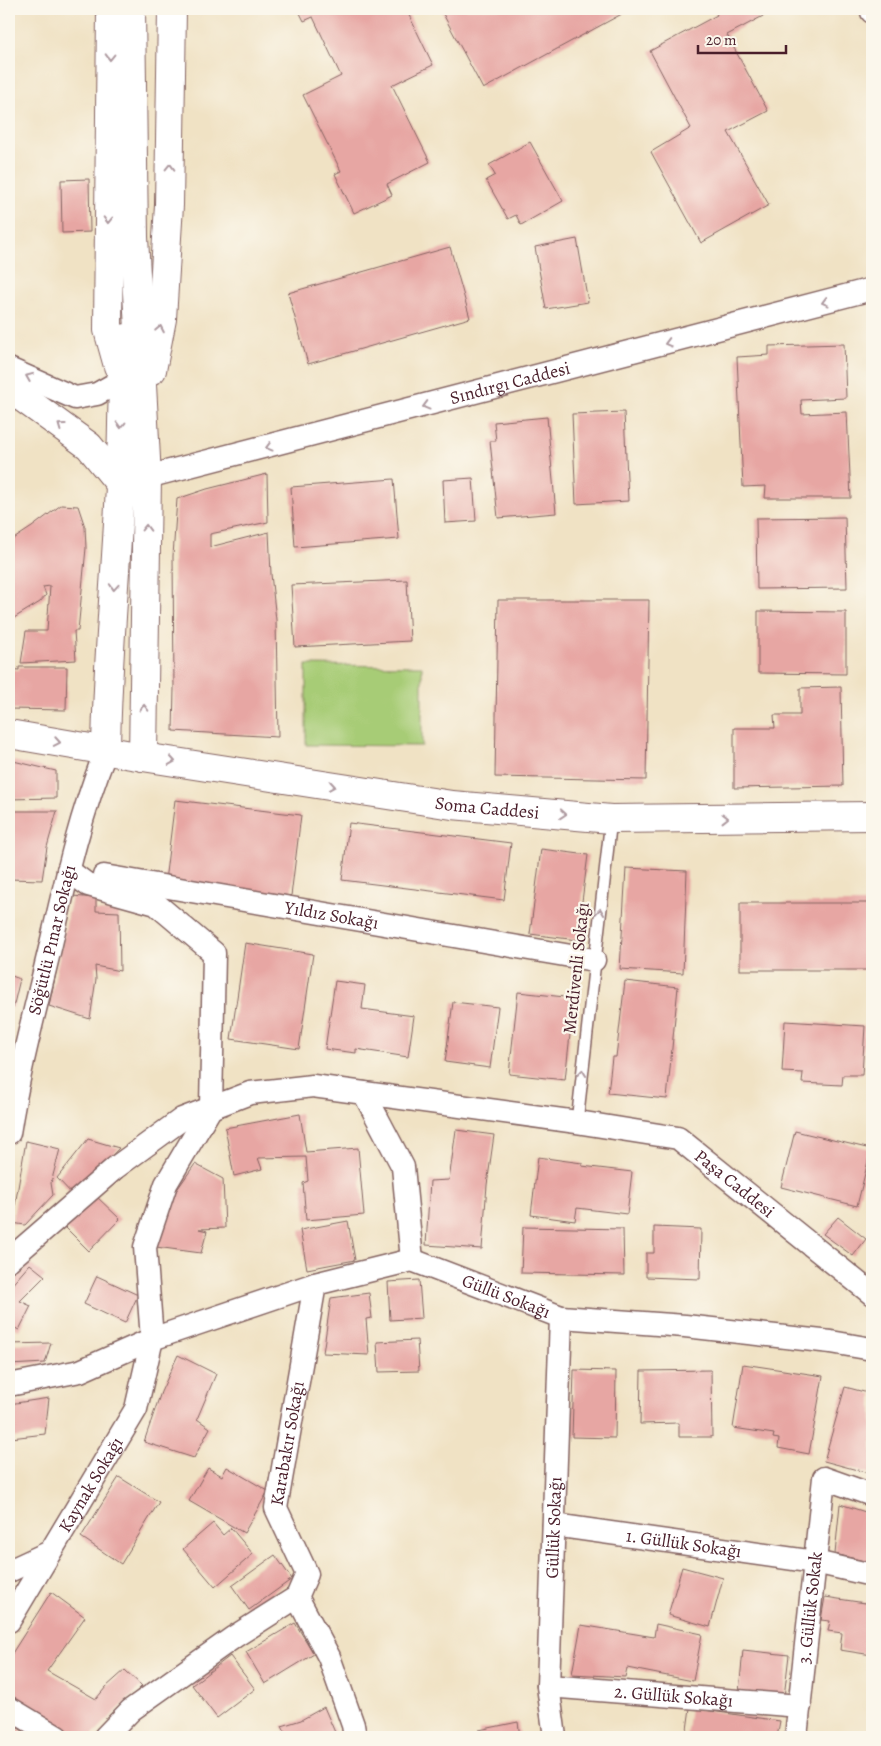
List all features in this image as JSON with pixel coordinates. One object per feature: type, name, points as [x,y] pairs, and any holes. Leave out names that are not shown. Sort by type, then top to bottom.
[{"type":"main road","points":[[111,9],[108,330],[122,380]]},
{"type":"main road","points":[[131,9],[134,237],[147,477],[143,757]]},
{"type":"main road","points":[[144,411],[162,319],[169,205],[172,9]]},
{"type":"main road","points":[[106,750],[107,694],[120,484],[122,380],[134,237]]},
{"type":"main road","points":[[9,388],[89,446],[120,484]]},
{"type":"main road","name":"Soma Caddesi","points":[[9,734],[143,757],[452,805],[611,819],[872,816]]},
{"type":"street","name":"Sındırgı Caddesi","points":[[147,477],[872,290]]},
{"type":"street","points":[[9,369],[75,398],[97,394],[122,380]]},
{"type":"street","name":"Söğütlü Pınar Sokağı","points":[[9,1133],[12,1089],[68,870],[92,788],[106,750]]},
{"type":"street","points":[[68,870],[88,885],[156,904],[214,953],[211,1108]]},
{"type":"street","name":"Yıldız Sokağı","points":[[68,870],[594,960]]},
{"type":"street","name":"Paşa Caddesi","points":[[9,1260],[115,1168],[182,1119],[250,1093],[313,1086],[577,1122],[678,1138],[872,1294]]},
{"type":"street","points":[[9,1385],[80,1371],[152,1339],[315,1284],[412,1260],[403,1167],[364,1093]]},
{"type":"street","name":"Kaynak Sokağı","points":[[9,1621],[136,1409],[152,1339],[145,1247],[166,1184],[211,1108]]},
{"type":"street","name":"Güllü Sokağı","points":[[412,1260],[561,1317],[714,1329],[832,1342],[872,1349]]},
{"type":"street","name":"Karabakır Sokağı","points":[[297,1597],[307,1574],[276,1508],[315,1284]]},
{"type":"street","name":"Güllük Sokağı","points":[[555,1737],[548,1686],[561,1317]]},
{"type":"street","name":"3. Güllük Sokak","points":[[796,1737],[824,1478],[872,1495]]},
{"type":"street","name":"1. Güllük Sokağı","points":[[554,1525],[814,1562],[872,1575]]},
{"type":"street","points":[[9,1571],[50,1552]]},
{"type":"street","points":[[105,1737],[131,1710],[234,1637],[297,1597],[329,1657],[354,1724],[355,1737]]},
{"type":"street","name":"2. Güllük Sokağı","points":[[548,1686],[800,1706]]},
{"type":"street","points":[[9,1708],[57,1737]]},
{"type":"lane","name":"Merdivenli Sokağı","points":[[577,1122],[611,819]]},
{"type":"green space","points":[[306,665],[422,666],[422,746],[306,745]]},
{"type":"building","points":[[298,9],[406,9],[433,65],[392,85],[430,162],[387,184],[392,195],[354,213],[335,174],[341,171],[303,95],[341,76],[313,17],[304,21]]},
{"type":"building","points":[[449,9],[631,9],[483,89],[442,12]]},
{"type":"building","points":[[714,9],[762,9],[765,15],[727,35],[768,111],[728,132],[769,205],[701,243],[651,152],[691,128],[650,51],[717,15]]},
{"type":"building","points":[[530,142],[563,201],[521,225],[516,215],[508,219],[486,180],[495,175],[489,165]]},
{"type":"building","points":[[89,179],[90,232],[62,233],[61,180]]},
{"type":"building","points":[[577,239],[588,302],[546,309],[535,247]]},
{"type":"building","points":[[450,247],[470,318],[308,364],[288,293]]},
{"type":"building","points":[[844,344],[846,398],[801,400],[802,414],[847,412],[851,498],[765,498],[766,486],[743,487],[737,357],[769,355],[769,346]]},
{"type":"building","points":[[624,412],[628,501],[576,504],[572,414]]},
{"type":"building","points":[[547,417],[556,513],[498,518],[490,441],[496,441],[494,422]]},
{"type":"building","points":[[267,474],[268,522],[210,534],[210,547],[269,532],[276,620],[278,737],[173,731],[173,556],[177,499],[207,489]]},
{"type":"building","points":[[473,478],[476,521],[445,523],[443,480]]},
{"type":"building","points":[[394,479],[399,539],[295,547],[291,487]]},
{"type":"building","points":[[61,505],[78,506],[85,527],[86,548],[78,631],[74,631],[76,660],[21,663],[26,631],[47,631],[50,586],[43,587],[46,595],[40,602],[9,621],[9,542]]},
{"type":"building","points":[[845,517],[847,588],[757,589],[756,518]]},
{"type":"building","points":[[407,580],[410,641],[295,647],[291,585]]},
{"type":"building","points":[[498,600],[649,600],[646,780],[495,777]]},
{"type":"building","points":[[758,611],[846,612],[846,674],[758,673]]},
{"type":"building","points":[[19,667],[67,667],[66,710],[9,709],[9,669],[19,670]]},
{"type":"building","points":[[841,687],[843,786],[734,788],[734,728],[775,728],[774,715],[800,715],[800,688]]},
{"type":"building","points":[[9,760],[56,771],[56,798],[9,799]]},
{"type":"building","points":[[175,800],[301,815],[291,896],[165,881]]},
{"type":"building","points":[[9,811],[57,811],[47,847],[42,880],[9,879]]},
{"type":"building","points":[[349,823],[511,843],[504,900],[342,880]]},
{"type":"building","points":[[541,849],[588,855],[577,940],[530,934]]},
{"type":"building","points":[[626,868],[687,871],[683,973],[620,969]]},
{"type":"building","points":[[72,896],[96,898],[96,911],[119,912],[120,971],[95,966],[96,979],[90,1019],[49,1006]]},
{"type":"building","points":[[740,903],[872,903],[872,970],[740,970]]},
{"type":"building","points":[[245,943],[313,954],[299,1049],[231,1039]]},
{"type":"building","points":[[9,975],[20,979],[13,1008],[9,1008]]},
{"type":"building","points":[[335,981],[365,985],[362,1009],[414,1016],[408,1057],[356,1049],[356,1053],[325,1049]]},
{"type":"building","points":[[625,981],[678,987],[667,1099],[608,1093],[612,1057],[616,1057]]},
{"type":"building","points":[[518,992],[574,998],[565,1080],[509,1074]]},
{"type":"building","points":[[453,1002],[498,1007],[490,1068],[445,1062]]},
{"type":"building","points":[[785,1021],[865,1026],[862,1075],[843,1075],[842,1085],[802,1083],[803,1073],[782,1072]]},
{"type":"building","points":[[300,1114],[306,1152],[358,1148],[364,1215],[306,1220],[303,1183],[308,1181],[306,1157],[258,1158],[262,1169],[234,1176],[225,1128]]},
{"type":"building","points":[[456,1130],[494,1135],[487,1185],[482,1249],[426,1245],[430,1181],[449,1180]]},
{"type":"building","points":[[795,1131],[871,1149],[857,1206],[781,1187]]},
{"type":"building","points":[[88,1139],[119,1148],[74,1196],[57,1178]]},
{"type":"building","points":[[26,1141],[60,1149],[51,1183],[53,1195],[25,1225],[12,1223]]},
{"type":"building","points":[[538,1157],[582,1163],[582,1166],[632,1172],[627,1214],[577,1208],[575,1221],[531,1215]]},
{"type":"building","points":[[195,1164],[223,1179],[225,1228],[199,1229],[207,1231],[201,1253],[156,1247],[176,1191]]},
{"type":"building","points":[[95,1195],[120,1219],[89,1251],[65,1227]]},
{"type":"building","points":[[838,1217],[866,1239],[853,1256],[823,1234]]},
{"type":"building","points":[[348,1221],[355,1260],[307,1269],[300,1230]]},
{"type":"building","points":[[523,1227],[623,1229],[624,1275],[521,1273]]},
{"type":"building","points":[[654,1227],[701,1229],[700,1279],[646,1277],[646,1253],[654,1253]]},
{"type":"building","points":[[30,1264],[45,1276],[20,1301],[31,1306],[19,1330],[9,1325],[9,1306],[13,1298],[9,1295],[9,1288]]},
{"type":"building","points":[[97,1276],[138,1295],[125,1323],[84,1304]]},
{"type":"building","points":[[419,1280],[422,1318],[390,1320],[388,1282]]},
{"type":"building","points":[[369,1293],[372,1318],[366,1319],[369,1355],[323,1353],[331,1298]]},
{"type":"building","points":[[417,1340],[419,1371],[379,1372],[377,1342]]},
{"type":"building","points":[[51,1343],[45,1363],[9,1365],[9,1344]]},
{"type":"building","points":[[178,1355],[216,1374],[197,1419],[210,1428],[194,1458],[144,1442],[161,1392]]},
{"type":"building","points":[[743,1364],[823,1376],[809,1454],[778,1448],[779,1439],[773,1438],[774,1434],[733,1428]]},
{"type":"building","points":[[574,1370],[616,1371],[615,1438],[572,1437]]},
{"type":"building","points":[[711,1370],[712,1437],[679,1437],[679,1423],[640,1424],[641,1371]]},
{"type":"building","points":[[845,1387],[872,1394],[872,1474],[824,1461]]},
{"type":"building","points":[[49,1398],[45,1434],[11,1438],[11,1447],[9,1447],[9,1404]]},
{"type":"building","points":[[227,1467],[268,1491],[244,1533],[189,1501],[208,1468],[222,1476]]},
{"type":"building","points":[[119,1477],[159,1502],[121,1564],[81,1537]]},
{"type":"building","points":[[840,1504],[872,1514],[872,1563],[835,1554]]},
{"type":"building","points":[[213,1523],[223,1535],[231,1528],[253,1554],[215,1587],[183,1549]]},
{"type":"building","points":[[275,1555],[292,1579],[249,1610],[232,1586]]},
{"type":"building","points":[[682,1567],[723,1578],[710,1627],[668,1615]]},
{"type":"building","points":[[51,1592],[85,1617],[47,1671],[96,1699],[125,1670],[142,1686],[90,1737],[79,1737],[68,1732],[9,1696],[9,1658]]},
{"type":"building","points":[[825,1597],[872,1604],[872,1655],[840,1650],[842,1633],[828,1631],[830,1621],[821,1620]]},
{"type":"building","points":[[295,1623],[314,1654],[265,1684],[246,1652]]},
{"type":"building","points":[[656,1624],[702,1634],[693,1681],[627,1668],[625,1677],[572,1674],[581,1625],[654,1637]]},
{"type":"building","points":[[743,1650],[789,1655],[784,1697],[739,1692]]},
{"type":"building","points":[[230,1656],[255,1689],[217,1718],[192,1685]]},
{"type":"building","points":[[324,1707],[337,1737],[287,1737],[282,1726],[301,1720]]},
{"type":"building","points":[[690,1708],[780,1721],[777,1737],[686,1737]]},
{"type":"building","points":[[9,1722],[12,1724],[32,1737],[9,1737]]},
{"type":"building","points":[[518,1722],[520,1737],[480,1737],[479,1730]]}]
